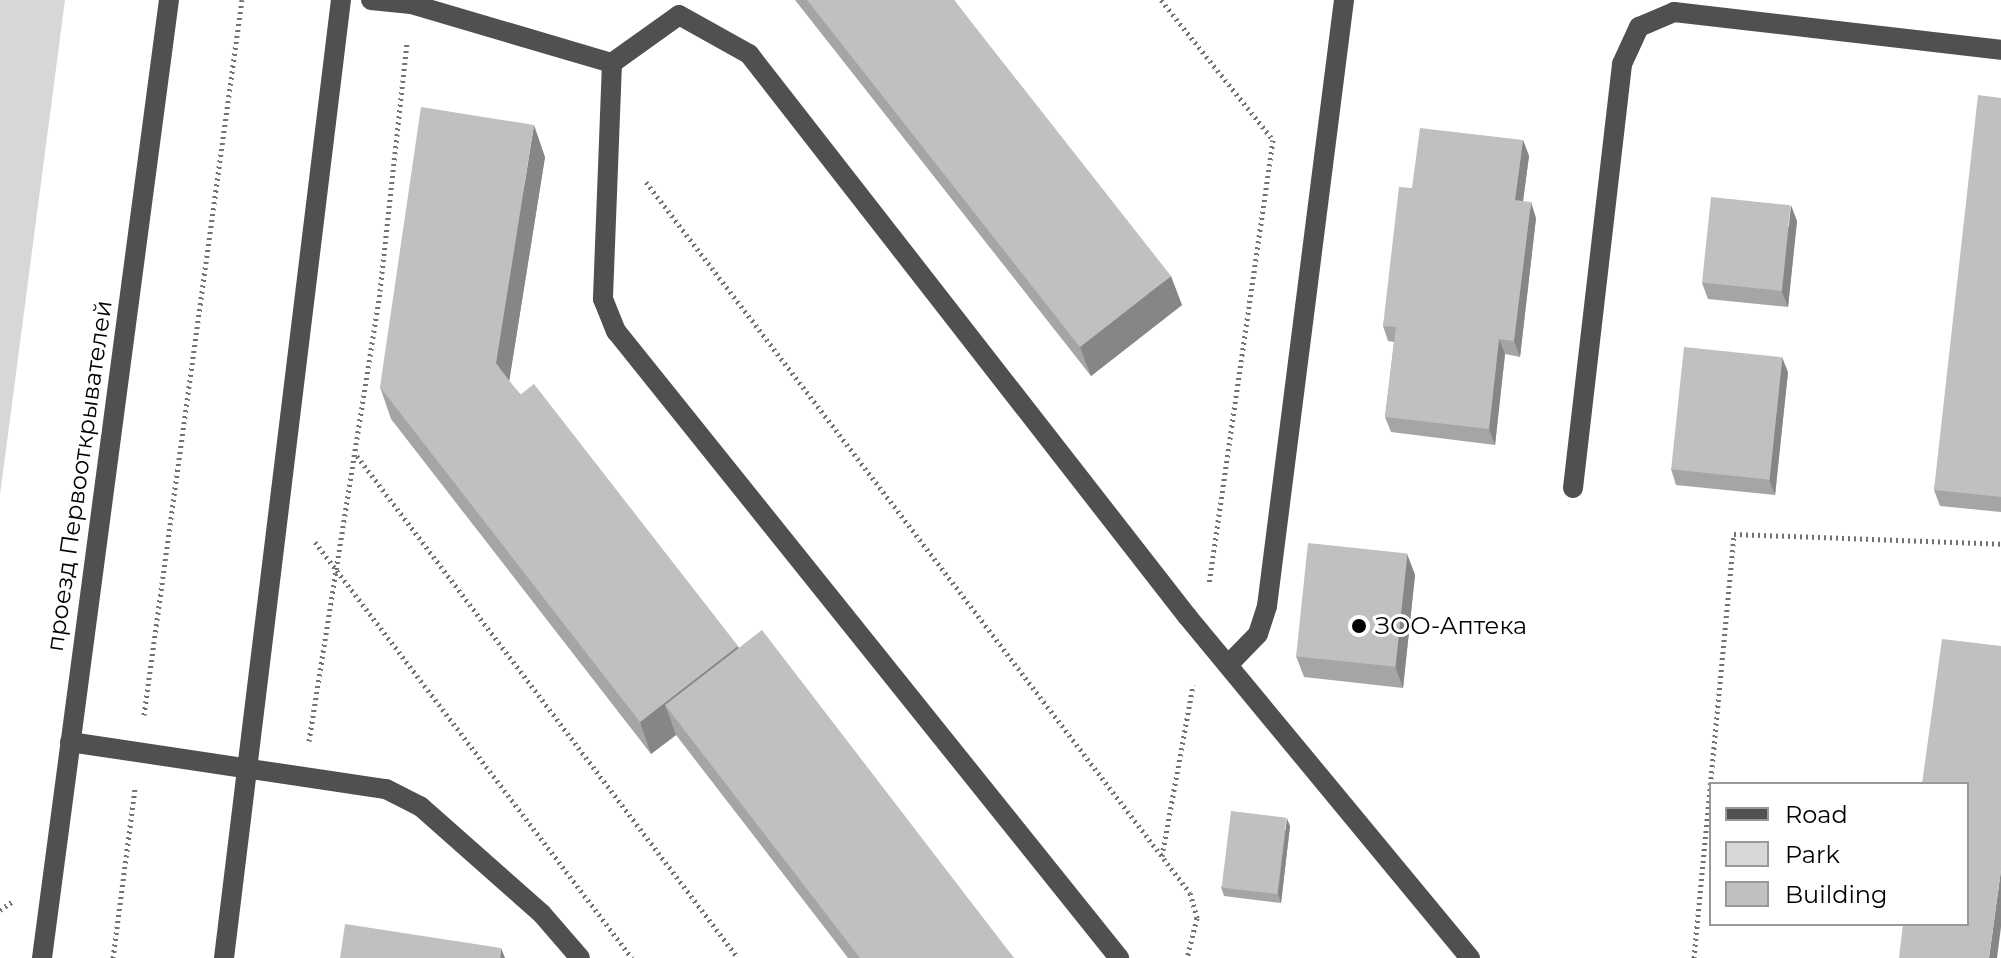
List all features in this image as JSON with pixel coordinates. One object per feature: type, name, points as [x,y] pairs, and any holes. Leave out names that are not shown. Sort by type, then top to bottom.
[{"type":"street","name":"проезд Первооткрывателей","points":[[42,958],[169,0]]},
{"type":"street","points":[[224,958],[341,0]]},
{"type":"street","points":[[371,0],[411,4],[612,63]]},
{"type":"street","points":[[1228,665],[1258,634],[1267,606],[1344,0]]},
{"type":"street","points":[[1119,958],[616,331],[603,299],[612,63],[674,8],[749,54],[1202,634],[1470,958]]},
{"type":"street","points":[[1573,488],[1622,64],[1639,27],[1674,12],[1699,8],[2001,50]]},
{"type":"street","points":[[70,742],[386,789],[420,806],[542,914],[580,958]]},
{"type":"path","points":[[113,958],[242,0]]},
{"type":"path","points":[[1161,0],[1273,140],[1202,634],[1162,857]]},
{"type":"path","points":[[303,777],[339,576],[356,455],[411,4]]},
{"type":"path","points":[[609,134],[1190,893],[1197,918],[1187,958]]},
{"type":"path","points":[[356,455],[738,958]]},
{"type":"path","points":[[311,533],[339,576],[632,958]]},
{"type":"path","points":[[1711,782],[1734,534],[2001,544]]},
{"type":"path","points":[[1694,958],[1709,799]]},
{"type":"green space","points":[[0,0],[65,0],[0,495]]},
{"type":"building","points":[[807,0],[954,0],[1171,276],[1080,347]]},
{"type":"building","points":[[1978,95],[2001,98],[2001,497],[1934,490]]},
{"type":"building","points":[[421,107],[534,125],[496,363],[520,395],[534,384],[738,646],[640,722],[380,387]]},
{"type":"building","points":[[1420,128],[1523,140],[1515,200],[1531,202],[1514,341],[1499,339],[1489,429],[1385,417],[1396,327],[1383,326],[1399,187],[1412,188]]},
{"type":"building","points":[[1711,197],[1791,205],[1782,291],[1702,283]]},
{"type":"building","points":[[1684,347],[1782,357],[1770,480],[1671,469]]},
{"type":"building","name":"ЗОО-Аптека","points":[[1308,543],[1407,553],[1396,667],[1296,656]]},
{"type":"building","points":[[762,630],[1014,958],[860,958],[665,705]]},
{"type":"building","points":[[1942,639],[2001,646],[2001,870],[1989,958],[1899,958],[1903,926],[1969,926],[1969,782],[1922,782]]},
{"type":"building","points":[[1231,811],[1287,818],[1277,894],[1222,887]]},
{"type":"building","points":[[345,924],[501,948],[500,958],[340,958]]},
{"type":"place","name":"ЗОО-Аптека","points":[[1359,626]]}]
